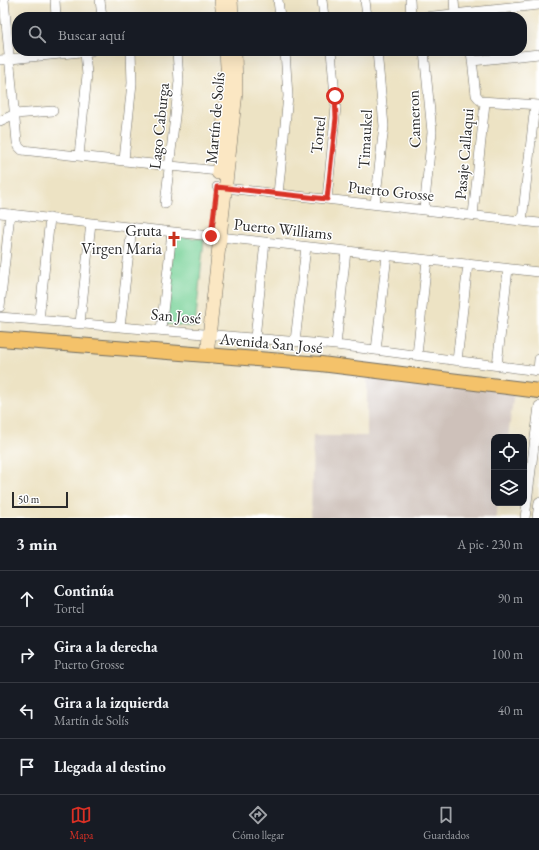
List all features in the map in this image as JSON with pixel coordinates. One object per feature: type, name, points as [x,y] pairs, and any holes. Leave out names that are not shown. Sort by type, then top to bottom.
[{"type":"main road","name":"Avenida San José","points":[[0,339],[371,369],[539,391]]},
{"type":"street","points":[[55,0],[56,12]]},
{"type":"street","points":[[100,0],[101,12]]},
{"type":"street","points":[[221,0],[222,12]]},
{"type":"street","points":[[230,0],[231,12]]},
{"type":"street","points":[[278,0],[279,12]]},
{"type":"street","points":[[322,0],[323,12]]},
{"type":"street","points":[[365,0],[366,12]]},
{"type":"street","points":[[410,0],[411,12]]},
{"type":"street","points":[[454,0],[455,12]]},
{"type":"street","points":[[3,3],[18,147],[22,150],[218,171]]},
{"type":"street","points":[[489,12],[539,5]]},
{"type":"street","points":[[527,55],[539,54]]},
{"type":"street","points":[[0,60],[31,56]]},
{"type":"street","points":[[78,156],[87,76],[86,56]]},
{"type":"street","points":[[124,160],[132,83],[131,56]]},
{"type":"street","name":"Lago Caburga","points":[[166,204],[179,82],[177,56]]},
{"type":"street","name":"Martín de Solís","points":[[221,187],[218,171],[228,82],[226,56]]},
{"type":"street","name":"Martín de Solís","points":[[203,355],[221,187],[237,87],[236,56]]},
{"type":"street","points":[[278,194],[288,96],[285,56]]},
{"type":"street","name":"Tortel","points":[[327,199],[336,112],[331,56]]},
{"type":"street","name":"Timaukel","points":[[375,204],[384,126],[377,56]]},
{"type":"street","name":"Cameron","points":[[424,56],[432,132],[424,210]]},
{"type":"street","name":"Pasaje Callaqui","points":[[472,56],[476,95],[485,103],[473,215]]},
{"type":"street","points":[[472,61],[520,56]]},
{"type":"street","points":[[485,103],[537,105],[522,221]]},
{"type":"street","points":[[0,125],[0,121],[15,114],[53,111]]},
{"type":"street","name":"Puerto Grosse","points":[[221,187],[539,223]]},
{"type":"street","name":"Puerto Williams","points":[[0,212],[539,272]]},
{"type":"street","points":[[0,307],[10,214]]},
{"type":"street","points":[[39,320],[50,218]]},
{"type":"street","points":[[80,323],[91,223]]},
{"type":"street","points":[[120,327],[132,227]]},
{"type":"street","points":[[161,330],[172,232]]},
{"type":"street","points":[[255,338],[265,242]]},
{"type":"street","points":[[295,341],[306,247]]},
{"type":"street","points":[[336,345],[346,251]]},
{"type":"street","points":[[376,350],[387,255]]},
{"type":"street","points":[[417,355],[427,260]]},
{"type":"street","points":[[457,361],[468,264]]},
{"type":"street","points":[[497,365],[508,269]]},
{"type":"street","name":"San José","points":[[0,317],[336,345],[538,371]]},
{"type":"street","points":[[538,371],[539,359]]},
{"type":"street","points":[[525,518],[539,406]]},
{"type":"street","points":[[537,518],[539,502]]},
{"type":"shaded area","points":[[367,371],[514,392],[508,434],[491,434],[491,506],[498,506],[496,518],[311,518],[313,436],[367,436]]},
{"type":"green space","points":[[174,236],[204,239],[195,327],[165,324]]},
{"type":"place","name":"Gruta Virgen Maria","points":[[174,239]]},
{"type":"route","points":[[211,236],[217,187],[327,199],[336,118],[335,96]]}]
